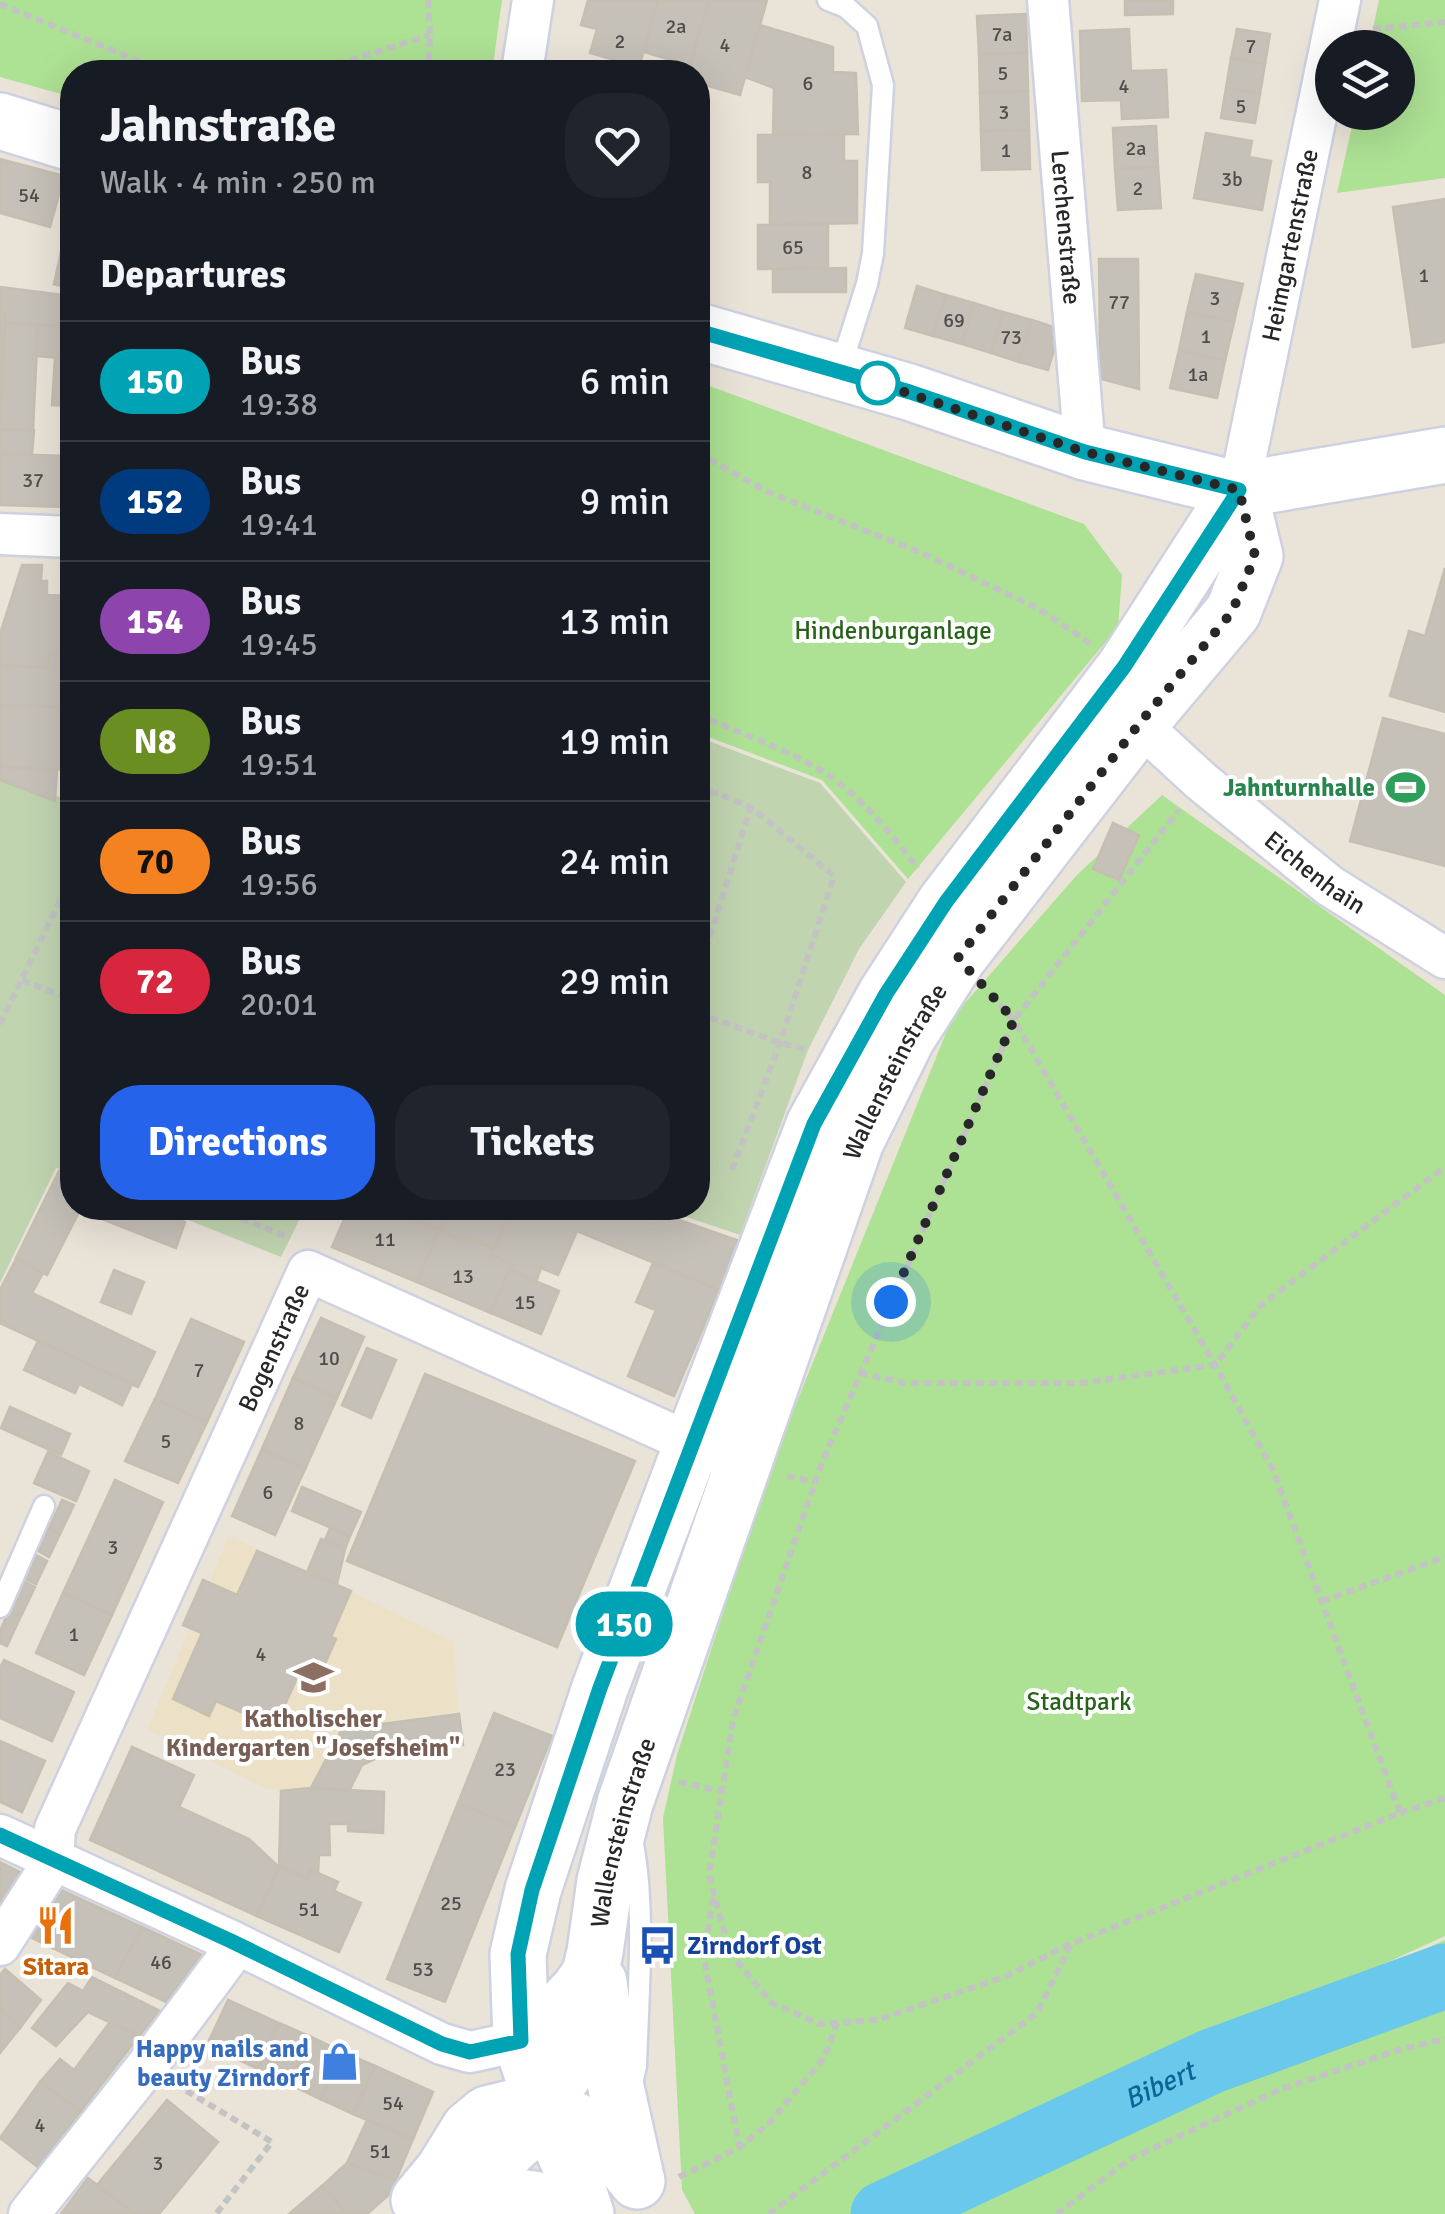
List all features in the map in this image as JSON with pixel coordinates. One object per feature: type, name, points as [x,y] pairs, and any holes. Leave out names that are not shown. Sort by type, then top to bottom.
[{"type":"main road","points":[[0,121],[60,139]]},
{"type":"main road","points":[[710,334],[910,392],[1085,452],[1239,490],[1445,455]]},
{"type":"main road","name":"Wallensteinstraße","points":[[586,2214],[566,2188],[521,2041],[518,1954],[532,1890],[600,1688],[692,1444],[814,1124],[886,994],[946,902],[1121,696],[1232,612],[1255,556],[1239,490]]},
{"type":"main road","name":"Wallensteinstraße","points":[[429,2212],[522,2137],[567,2070],[595,1952],[604,1881],[625,1803],[856,1141],[908,1038],[1121,696]]},
{"type":"main road","name":"Wallensteinstraße","points":[[595,1952],[609,2056],[623,2120],[651,2192]]},
{"type":"main road","name":"Wallensteinstraße","points":[[429,2212],[443,2171],[469,2128],[487,2114],[521,2041]]},
{"type":"main road","points":[[487,2114],[524,2104],[543,2104],[596,2130],[651,2192]]},
{"type":"main road","points":[[429,2212],[491,2198],[534,2199],[566,2188]]},
{"type":"street","points":[[524,60],[533,0]]},
{"type":"street","name":"Lerchenstraße","points":[[1048,0],[1085,452]]},
{"type":"street","name":"Heimgartenstraße","points":[[1239,490],[1336,16]]},
{"type":"street","points":[[0,534],[60,536]]},
{"type":"street","name":"Eichenhain","points":[[1121,696],[1201,781],[1330,886],[1445,958]]},
{"type":"street","name":"Bogenstraße","points":[[0,1945],[53,1859],[55,1829],[308,1271],[741,1466]]},
{"type":"street","points":[[0,1835],[442,2044],[470,2052],[521,2041]]},
{"type":"street","points":[[29,2214],[226,1960],[231,1941]]},
{"type":"street","name":"Wallensteinstraße","points":[[521,2041],[572,1986],[595,1952]]},
{"type":"lane","points":[[828,0],[846,7],[867,26],[883,85],[873,253],[839,372]]},
{"type":"lane","points":[[0,1607],[44,1506]]},
{"type":"lane","points":[[623,2120],[636,2066],[638,1963],[638,1866],[625,1803]]},
{"type":"path","points":[[428,0],[429,60]]},
{"type":"path","points":[[0,4],[137,60]]},
{"type":"path","points":[[1336,16],[1445,22]]},
{"type":"path","points":[[351,60],[430,36]]},
{"type":"path","points":[[710,460],[768,492],[922,553],[1039,609],[1121,696]]},
{"type":"path","points":[[710,720],[826,774],[872,811],[946,902]]},
{"type":"path","points":[[1201,781],[1014,1020],[820,1466],[732,1720],[709,1875],[713,1893],[730,1953],[772,2003],[818,2024],[877,2020],[1007,1976],[1071,1944],[1445,1798]]},
{"type":"path","points":[[711,792],[751,807],[834,876],[780,1043],[732,1170]]},
{"type":"path","points":[[710,936],[751,807]]},
{"type":"path","points":[[0,1024],[60,901]]},
{"type":"path","points":[[958,958],[1014,1020],[1216,1364],[1273,1470],[1400,1814]]},
{"type":"path","points":[[22,980],[60,995]]},
{"type":"path","points":[[710,1018],[808,1050]]},
{"type":"path","points":[[860,1373],[904,1382],[1080,1383],[1216,1364],[1261,1305],[1445,1167]]},
{"type":"path","points":[[246,1220],[297,1242],[308,1271]]},
{"type":"path","points":[[1322,1601],[1445,1556]]},
{"type":"path","points":[[674,1781],[722,1791]]},
{"type":"path","points":[[713,1893],[704,1958],[739,2148]]},
{"type":"path","points":[[769,2214],[1037,2013],[1071,1944]]},
{"type":"path","points":[[651,2192],[739,2148],[770,2122],[824,2058],[836,2023]]},
{"type":"path","points":[[1058,2214],[1130,2159],[1281,2089],[1445,2038]]},
{"type":"path","points":[[175,2084],[272,2142],[216,2214]]},
{"type":"shaded area","name":"Katholischer Kindergarten \"Josefsheim\"","points":[[229,1536],[454,1642],[458,1711],[342,1728],[311,1788],[269,1790],[147,1729]]},
{"type":"green space","points":[[0,0],[502,0],[494,60],[60,60],[60,94],[0,77]]},
{"type":"green space","points":[[1379,0],[1445,0],[1445,178],[1337,193],[1351,130],[1415,130],[1415,30],[1373,30]]},
{"type":"green space","name":"Hindenburganlage","points":[[710,386],[1084,524],[1122,575],[1118,627],[908,879],[822,780],[710,738]]},
{"type":"green space","points":[[710,742],[820,783],[906,882],[859,949],[808,1050],[740,1235],[696,1220],[710,1220]]},
{"type":"green space","points":[[0,777],[60,797],[60,1169],[56,1168],[0,1283]]},
{"type":"green space","name":"Stadtpark","points":[[1162,795],[1445,995],[1445,1936],[1067,2109],[1445,1940],[1445,2214],[695,2214],[682,2190],[663,1818],[677,1755],[769,1471],[952,1018],[1076,876]]},
{"type":"green space","points":[[188,1220],[299,1220],[281,1257]]},
{"type":"building","points":[[588,0],[658,0],[641,60],[614,60],[590,53],[597,29],[581,25]]},
{"type":"building","points":[[658,0],[709,0],[692,60],[670,60],[644,52]]},
{"type":"building","points":[[709,0],[767,0],[740,95],[710,86],[710,60],[692,60]]},
{"type":"building","points":[[1125,0],[1173,0],[1173,14],[1125,15]]},
{"type":"building","points":[[1026,14],[1027,53],[979,54],[977,16]]},
{"type":"building","points":[[760,25],[833,47],[833,72],[856,73],[858,134],[773,135],[774,88],[745,77]]},
{"type":"building","points":[[1129,29],[1131,71],[1166,70],[1168,117],[1122,119],[1121,100],[1082,101],[1080,31]]},
{"type":"building","points":[[1237,29],[1270,34],[1265,64],[1231,58]]},
{"type":"building","points":[[1027,53],[1028,91],[980,93],[979,54]]},
{"type":"building","points":[[1231,58],[1265,64],[1260,94],[1226,88]]},
{"type":"building","points":[[1226,88],[1260,94],[1255,123],[1221,118]]},
{"type":"building","points":[[1028,91],[1029,130],[981,131],[980,93]]},
{"type":"building","points":[[1156,126],[1158,167],[1115,169],[1113,128]]},
{"type":"building","points":[[1029,130],[1030,169],[982,170],[981,131]]},
{"type":"building","points":[[1206,133],[1252,141],[1249,157],[1271,161],[1262,210],[1194,198]]},
{"type":"building","points":[[844,134],[844,161],[857,161],[857,223],[770,225],[770,182],[758,182],[758,135]]},
{"type":"building","points":[[0,159],[60,175],[50,227],[0,213]]},
{"type":"building","points":[[1158,167],[1161,208],[1118,210],[1115,169]]},
{"type":"building","points":[[1445,199],[1445,342],[1413,347],[1393,207]]},
{"type":"building","points":[[828,224],[828,268],[758,269],[758,225]]},
{"type":"building","points":[[60,256],[60,286],[54,284]]},
{"type":"building","points":[[1099,259],[1138,259],[1139,389],[1091,376],[1090,344],[1100,344]]},
{"type":"building","points":[[846,268],[846,292],[773,292],[773,269]]},
{"type":"building","points":[[1196,274],[1243,284],[1234,322],[1187,312]]},
{"type":"building","points":[[917,286],[946,295],[933,336],[905,328]]},
{"type":"building","points":[[0,287],[60,294],[60,325],[5,323],[5,313],[0,313]]},
{"type":"building","points":[[946,295],[974,303],[962,344],[933,336]]},
{"type":"building","points":[[974,303],[1003,312],[991,353],[962,344]]},
{"type":"building","points":[[1003,312],[1032,320],[1019,362],[991,353]]},
{"type":"building","points":[[1187,312],[1234,322],[1225,361],[1179,350]]},
{"type":"building","points":[[0,313],[5,313],[0,429]]},
{"type":"building","points":[[1032,320],[1060,329],[1048,370],[1019,362]]},
{"type":"building","points":[[5,323],[38,325],[33,430],[0,429]]},
{"type":"building","points":[[38,325],[60,326],[60,358],[37,356]]},
{"type":"building","points":[[1179,350],[1225,361],[1217,398],[1170,388]]},
{"type":"building","points":[[55,358],[60,358],[60,405],[52,405]]},
{"type":"building","points":[[0,430],[34,430],[32,455],[0,454]]},
{"type":"building","points":[[0,454],[60,456],[60,507],[0,505]]},
{"type":"building","points":[[22,565],[42,565],[41,581],[47,581],[47,595],[60,596],[60,655],[50,655],[48,667],[0,665],[0,634]]},
{"type":"building","points":[[1445,568],[1445,712],[1390,696],[1409,631],[1425,636]]},
{"type":"building","points":[[50,655],[60,655],[60,707],[0,705],[0,666],[48,668]]},
{"type":"building","points":[[0,705],[60,708],[60,770],[0,767]]},
{"type":"building","name":"Jahnturnhalle","points":[[1383,718],[1445,734],[1445,866],[1350,841]]},
{"type":"building","points":[[0,767],[57,770],[55,801],[0,780]]},
{"type":"building","points":[[1113,823],[1139,835],[1119,880],[1093,869]]},
{"type":"building","points":[[60,1171],[60,1220],[75,1220],[47,1275],[16,1258]]},
{"type":"building","points":[[105,1220],[185,1222],[176,1248]]},
{"type":"building","points":[[344,1220],[415,1220],[439,1230],[417,1282],[332,1247]]},
{"type":"building","points":[[417,1220],[446,1220],[441,1231]]},
{"type":"building","points":[[446,1220],[506,1220],[494,1249],[441,1231]]},
{"type":"building","points":[[506,1220],[679,1220],[751,1245],[729,1294],[577,1231],[558,1275],[541,1268],[536,1282],[509,1270],[512,1264],[491,1255]]},
{"type":"building","points":[[439,1230],[494,1249],[491,1255],[512,1264],[491,1313],[417,1282]]},
{"type":"building","points":[[16,1259],[43,1273],[32,1293],[155,1352],[138,1387],[0,1323],[0,1290]]},
{"type":"building","points":[[653,1263],[719,1290],[674,1396],[628,1376],[656,1310],[636,1302]]},
{"type":"building","points":[[114,1270],[144,1282],[131,1314],[101,1302]]},
{"type":"building","points":[[509,1270],[559,1291],[541,1334],[491,1313]]},
{"type":"building","points":[[321,1318],[364,1337],[337,1398],[293,1378]]},
{"type":"building","points":[[191,1319],[244,1342],[207,1422],[155,1399]]},
{"type":"building","points":[[38,1341],[132,1384],[122,1405],[79,1384],[75,1393],[24,1370]]},
{"type":"building","points":[[367,1348],[396,1360],[371,1418],[342,1405]]},
{"type":"building","points":[[425,1374],[635,1461],[557,1647],[347,1561]]},
{"type":"building","points":[[293,1378],[337,1398],[305,1469],[262,1449]]},
{"type":"building","points":[[155,1399],[207,1422],[178,1483],[125,1461]]},
{"type":"building","points":[[10,1407],[70,1434],[61,1455],[1,1428]]},
{"type":"building","points":[[262,1449],[305,1469],[275,1535],[232,1516]]},
{"type":"building","points":[[48,1452],[89,1471],[76,1501],[34,1483]]},
{"type":"building","points":[[115,1480],[163,1502],[112,1615],[63,1593]]},
{"type":"building","points":[[302,1487],[361,1512],[350,1536],[292,1511]]},
{"type":"building","points":[[62,1500],[74,1505],[60,1534],[49,1528]]},
{"type":"building","points":[[48,1528],[60,1534],[49,1557],[38,1551]]},
{"type":"building","points":[[330,1528],[350,1536],[345,1549],[325,1540]]},
{"type":"building","points":[[321,1539],[345,1549],[337,1584],[308,1570]]},
{"type":"building","points":[[257,1551],[351,1591],[319,1677],[301,1669],[275,1727],[216,1701],[209,1716],[173,1699],[202,1633],[183,1625],[203,1580],[237,1595]]},
{"type":"building","points":[[36,1555],[47,1561],[36,1584],[25,1579]]},
{"type":"building","points":[[23,1581],[35,1587],[22,1614],[11,1609]]},
{"type":"building","points":[[63,1593],[112,1615],[84,1675],[36,1653]]},
{"type":"building","points":[[9,1611],[21,1616],[7,1646],[0,1643],[0,1631]]},
{"type":"building","points":[[4,1660],[74,1692],[52,1741],[0,1718],[0,1668]]},
{"type":"building","points":[[494,1713],[552,1736],[515,1827],[458,1803]]},
{"type":"building","points":[[459,1714],[463,1745],[384,1755],[381,1724]]},
{"type":"building","points":[[381,1724],[384,1755],[362,1765],[349,1791],[311,1788],[342,1729]]},
{"type":"building","points":[[0,1741],[45,1761],[22,1812],[0,1802]]},
{"type":"building","points":[[132,1747],[194,1775],[179,1807],[249,1839],[279,1867],[257,1916],[90,1840]]},
{"type":"building","points":[[311,1788],[384,1792],[383,1833],[348,1831],[348,1824],[329,1824],[330,1855],[319,1855],[318,1873],[311,1870],[307,1878],[279,1867],[281,1791]]},
{"type":"building","points":[[458,1803],[515,1827],[445,2002],[387,1979]]},
{"type":"building","points":[[0,1862],[26,1875],[0,1917]]},
{"type":"building","points":[[279,1867],[307,1878],[311,1870],[338,1882],[334,1891],[361,1903],[339,1952],[257,1916]]},
{"type":"building","points":[[61,1890],[142,1927],[115,1978],[30,1937]]},
{"type":"building","points":[[142,1927],[202,1955],[166,2002],[115,1978]]},
{"type":"building","points":[[5,1969],[41,2000],[20,2028],[0,2009],[0,1975]]},
{"type":"building","points":[[92,1977],[160,2011],[139,2036],[88,2012],[56,2046],[32,2028],[68,1983],[83,1991]]},
{"type":"building","points":[[228,2000],[279,2023],[258,2069],[207,2045]]},
{"type":"building","points":[[0,2009],[20,2028],[0,2053]]},
{"type":"building","points":[[110,2022],[139,2036],[81,2111],[40,2082],[60,2059],[74,2070]]},
{"type":"building","points":[[279,2023],[311,2037],[289,2084],[258,2069]]},
{"type":"building","points":[[311,2037],[343,2052],[320,2099],[289,2084]]},
{"type":"building","points":[[343,2052],[375,2066],[353,2114],[320,2099]]},
{"type":"building","points":[[375,2066],[433,2092],[413,2139],[353,2114]]},
{"type":"building","points":[[40,2082],[81,2111],[39,2168],[0,2138]]},
{"type":"building","points":[[167,2100],[218,2142],[159,2214],[135,2214],[97,2185]]},
{"type":"building","points":[[367,2120],[413,2139],[396,2180],[347,2163]]},
{"type":"building","points":[[347,2163],[401,2184],[367,2214],[347,2214],[322,2186]]},
{"type":"building","points":[[88,2178],[97,2185],[135,2214],[61,2214]]},
{"type":"building","points":[[322,2186],[347,2214],[289,2214]]},
{"type":"waterway","name":"Bibert","points":[[883,2214],[1212,2061],[1445,1976]]},
{"type":"bus line","name":"150","points":[[0,1835],[442,2044],[470,2052],[521,2041],[518,1954],[532,1890],[600,1688],[814,1124],[886,994],[946,902],[1124,667],[1239,490],[1085,452],[910,392],[710,334]]},
{"type":"place","name":"Jahnturnhalle","points":[[1405,787]]},
{"type":"place","name":"Katholischer Kindergarten \"Josefsheim\"","points":[[313,1677]]},
{"type":"place","name":"Sitara","points":[[56,1925]]},
{"type":"place","name":"Zirndorf Ost","points":[[657,1945]]},
{"type":"place","name":"Happy nails and beauty Zirndorf","points":[[339,2062]]},
{"type":"route","points":[[878,383],[874,382],[1085,452],[1239,490],[1255,556],[1232,612],[1139,724],[958,958],[1014,1020],[891,1302]]}]
